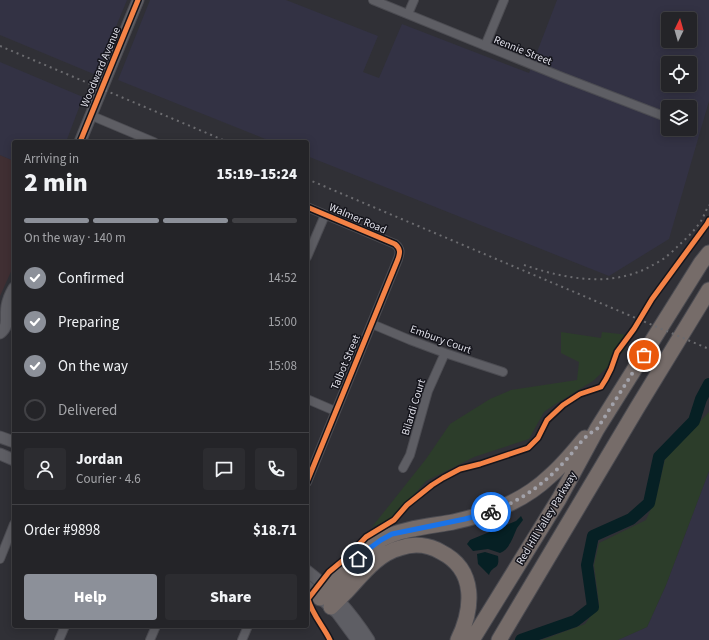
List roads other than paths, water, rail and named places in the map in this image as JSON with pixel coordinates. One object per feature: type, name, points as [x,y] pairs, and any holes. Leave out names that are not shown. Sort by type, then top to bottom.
[{"type":"highway","name":"Red Hill Valley Parkway","points":[[472,640],[558,499],[597,429],[701,263],[709,253]]},
{"type":"highway","name":"Red Hill Valley Parkway","points":[[499,640],[709,290]]},
{"type":"highway","points":[[330,598],[370,548],[381,540],[398,533],[483,515],[501,508],[533,491],[565,462],[588,435],[597,429]]},
{"type":"highway","points":[[330,598],[388,553],[412,545],[435,548],[451,557],[456,562],[464,573],[468,586],[468,611],[466,621],[458,640]]},
{"type":"main road","name":"Woodward Avenue","points":[[81,140],[138,0]]},
{"type":"main road","points":[[3,318],[12,293]]},
{"type":"main road","points":[[3,318],[12,308]]},
{"type":"main road","points":[[0,333],[4,330],[7,323],[3,318]]},
{"type":"main road","points":[[0,437],[12,441]]},
{"type":"main road","points":[[0,454],[12,459]]},
{"type":"main road","points":[[309,572],[321,581],[337,613],[356,640]]},
{"type":"main road","points":[[309,587],[330,598],[369,640]]},
{"type":"street","name":"Rennie Street","points":[[373,0],[562,78],[661,116]]},
{"type":"street","points":[[408,14],[414,0]]},
{"type":"street","points":[[485,46],[504,0]]},
{"type":"street","points":[[90,115],[149,140]]},
{"type":"street","name":"Walmer Road","points":[[309,208],[395,244],[400,249]]},
{"type":"street","points":[[309,252],[325,215]]},
{"type":"street","name":"Talbot Street","points":[[309,477],[398,259],[400,249]]},
{"type":"street","name":"Embury Court","points":[[372,324],[444,353],[503,372]]},
{"type":"street","name":"Bilardi Court","points":[[403,468],[410,455],[428,391],[444,353]]},
{"type":"street","points":[[309,401],[335,411]]},
{"type":"street","points":[[0,559],[12,529]]},
{"type":"street","points":[[59,640],[64,628]]},
{"type":"street","points":[[150,640],[155,628]]},
{"type":"street","points":[[242,640],[247,628]]},
{"type":"waterway","points":[[521,640],[575,621],[593,607],[587,565],[593,536],[631,519],[649,503],[659,457],[694,421],[701,399],[709,384]]},
{"type":"railway","points":[[0,46],[223,140]]},
{"type":"railway","points":[[309,180],[709,349]]},
{"type":"railway","points":[[524,265],[556,274],[588,279],[604,279],[636,273],[651,266],[673,251],[696,228],[709,205]]}]
